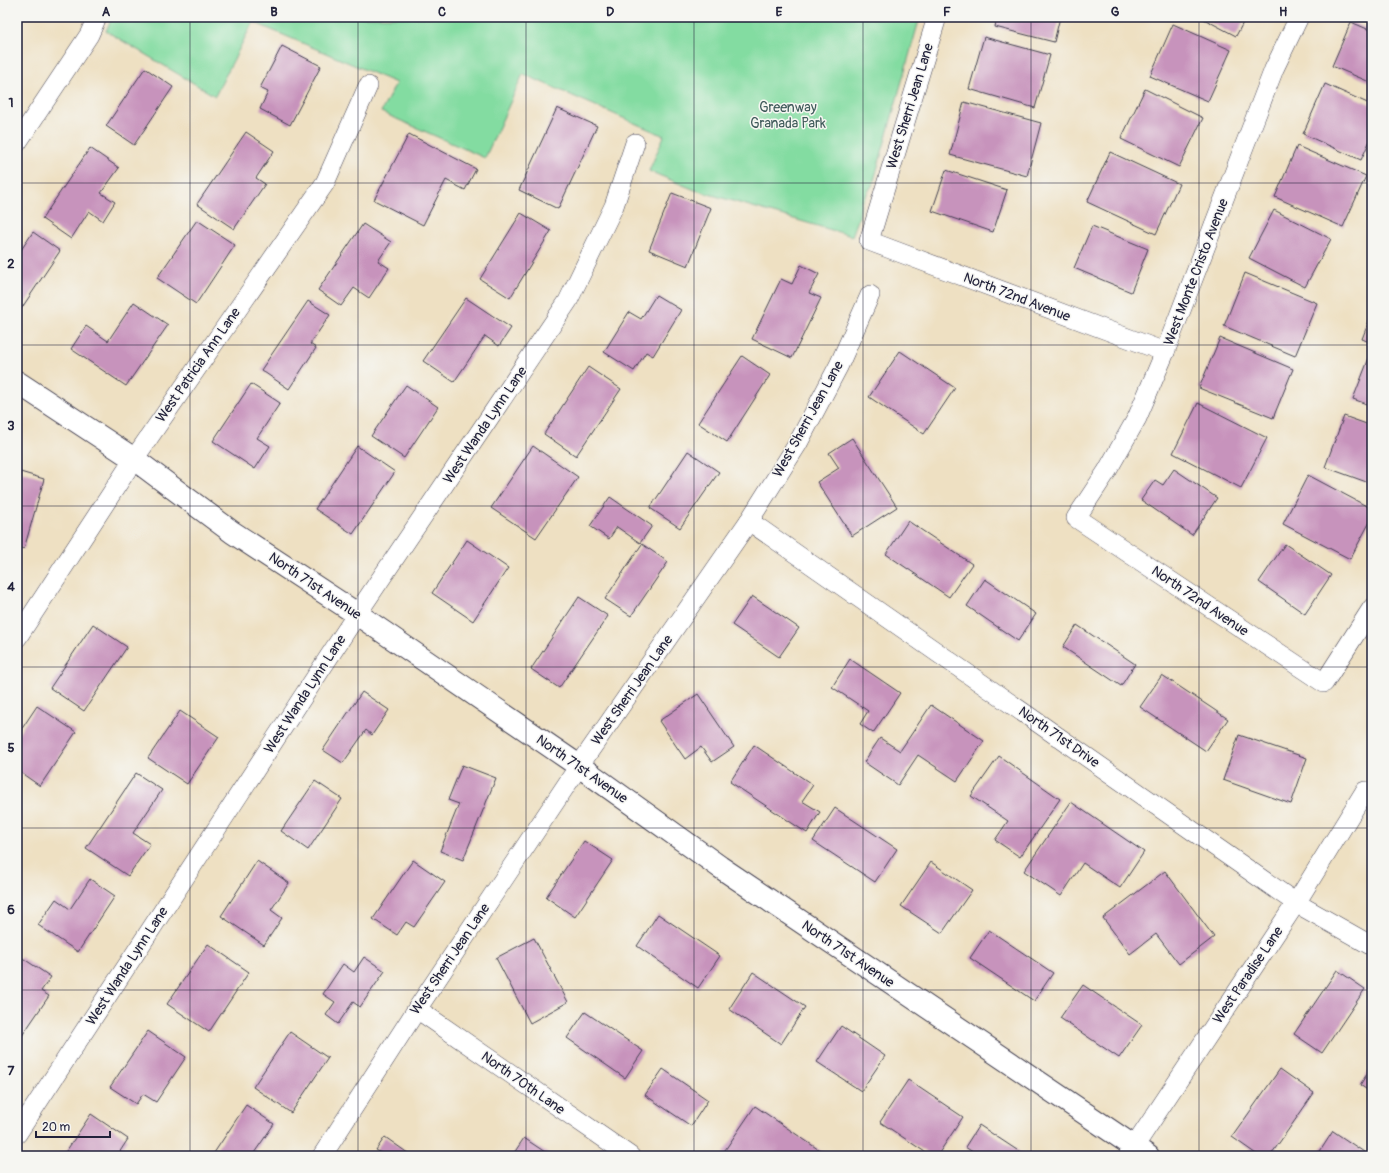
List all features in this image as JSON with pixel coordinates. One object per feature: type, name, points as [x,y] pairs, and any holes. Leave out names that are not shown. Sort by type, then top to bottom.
[{"type":"street","points":[[17,143],[88,35],[97,17]]},
{"type":"street","name":"West Sherri Jean Lane","points":[[869,241],[937,17]]},
{"type":"street","name":"West Monte Cristo Avenue","points":[[1076,518],[1137,418],[1165,352],[1274,69],[1299,17]]},
{"type":"street","name":"West Patricia Ann Lane","points":[[17,638],[134,459],[325,183],[368,86]]},
{"type":"street","name":"West Wanda Lynn Lane","points":[[17,1134],[357,614],[568,301],[614,206],[635,143]]},
{"type":"street","name":"North 72nd Avenue","points":[[869,241],[1165,352]]},
{"type":"street","name":"West Sherri Jean Lane","points":[[322,1156],[417,1009],[579,766],[749,521],[797,445],[839,365],[870,295]]},
{"type":"street","name":"North 71st Avenue","points":[[17,382],[134,459],[232,532],[357,614],[579,766],[720,867],[1137,1153]]},
{"type":"street","name":"North 72nd Avenue","points":[[1076,518],[1324,683],[1372,608]]},
{"type":"street","name":"North 71st Drive","points":[[749,521],[1296,903],[1372,946]]},
{"type":"street","name":"West Paradise Lane","points":[[1137,1153],[1296,903],[1365,791]]},
{"type":"street","name":"North 70th Lane","points":[[417,1009],[630,1156]]},
{"type":"green space","name":"Greenway Granada Park","points":[[112,17],[920,17],[873,184],[861,203],[859,217],[852,236],[695,190],[649,171],[664,136],[523,74],[485,158],[381,112],[396,83],[253,22],[215,96],[106,31]]},
{"type":"building","points":[[997,17],[1060,17],[1054,42],[995,27]]},
{"type":"building","points":[[1200,17],[1246,17],[1236,36]]},
{"type":"building","points":[[1351,22],[1372,31],[1372,83],[1332,66]]},
{"type":"building","points":[[1173,24],[1231,50],[1208,101],[1150,76]]},
{"type":"building","points":[[984,37],[1050,55],[1035,108],[969,89]]},
{"type":"building","points":[[282,46],[321,66],[290,125],[260,109],[268,92],[260,88]]},
{"type":"building","points":[[145,68],[173,87],[134,145],[106,126]]},
{"type":"building","points":[[1325,84],[1372,105],[1372,136],[1361,160],[1303,134]]},
{"type":"building","points":[[1145,89],[1203,118],[1179,167],[1121,139]]},
{"type":"building","points":[[964,102],[1041,123],[1027,176],[950,155]]},
{"type":"building","points":[[557,108],[597,126],[558,209],[519,190]]},
{"type":"building","points":[[246,132],[274,151],[256,178],[265,184],[234,229],[197,204]]},
{"type":"building","points":[[409,134],[476,169],[465,190],[446,180],[423,225],[374,200]]},
{"type":"building","points":[[1297,146],[1366,176],[1343,227],[1275,197]]},
{"type":"building","points":[[90,148],[119,168],[101,193],[115,202],[103,221],[89,211],[71,239],[42,219]]},
{"type":"building","points":[[1110,152],[1179,184],[1156,234],[1087,202]]},
{"type":"building","points":[[946,170],[1007,190],[993,232],[932,211]]},
{"type":"building","points":[[672,193],[711,208],[688,266],[649,250]]},
{"type":"building","points":[[1274,210],[1331,239],[1305,287],[1249,258]]},
{"type":"building","points":[[521,213],[551,231],[510,298],[480,279]]},
{"type":"building","points":[[197,220],[235,245],[196,304],[157,278]]},
{"type":"building","points":[[363,224],[391,242],[378,261],[389,268],[369,298],[354,288],[341,306],[318,290]]},
{"type":"building","points":[[1092,226],[1148,249],[1131,292],[1074,268]]},
{"type":"building","points":[[33,232],[60,251],[21,309],[17,306],[17,256]]},
{"type":"building","points":[[801,265],[819,274],[809,293],[821,298],[792,358],[752,339],[781,279],[792,284]]},
{"type":"building","points":[[1245,273],[1317,303],[1295,356],[1224,326]]},
{"type":"building","points":[[656,295],[681,310],[653,356],[646,352],[634,371],[604,352],[629,312],[641,319]]},
{"type":"building","points":[[466,298],[511,328],[499,346],[485,336],[454,382],[423,361]]},
{"type":"building","points":[[308,301],[330,315],[310,344],[316,348],[289,389],[261,370]]},
{"type":"building","points":[[134,302],[168,325],[126,386],[71,349],[86,326],[108,341]]},
{"type":"building","points":[[1372,313],[1372,343],[1362,339]]},
{"type":"building","points":[[1220,338],[1293,369],[1273,418],[1199,388]]},
{"type":"building","points":[[900,351],[955,388],[924,434],[869,397]]},
{"type":"building","points":[[742,356],[770,375],[727,442],[698,423]]},
{"type":"building","points":[[1369,358],[1372,359],[1372,406],[1353,399]]},
{"type":"building","points":[[588,367],[621,389],[576,456],[544,434]]},
{"type":"building","points":[[251,384],[280,403],[257,438],[270,446],[255,469],[213,441]]},
{"type":"building","points":[[406,385],[438,407],[404,458],[371,436]]},
{"type":"building","points":[[1198,403],[1267,438],[1241,488],[1173,453]]},
{"type":"building","points":[[1344,416],[1372,426],[1372,484],[1325,467]]},
{"type":"building","points":[[852,438],[897,507],[852,536],[817,482],[839,468],[829,453]]},
{"type":"building","points":[[357,446],[395,472],[353,534],[315,509]]},
{"type":"building","points":[[533,446],[578,477],[536,538],[491,508]]},
{"type":"building","points":[[688,451],[719,472],[680,528],[650,508]]},
{"type":"building","points":[[1174,469],[1217,498],[1192,535],[1141,500],[1155,480],[1163,485]]},
{"type":"building","points":[[17,471],[44,479],[24,549],[17,547]]},
{"type":"building","points":[[1308,475],[1372,509],[1372,518],[1350,559],[1283,524]]},
{"type":"building","points":[[610,497],[652,526],[640,543],[617,527],[609,539],[590,526]]},
{"type":"building","points":[[908,521],[972,564],[949,597],[886,554]]},
{"type":"building","points":[[467,540],[508,568],[473,621],[432,593]]},
{"type":"building","points":[[642,544],[668,562],[631,616],[605,599]]},
{"type":"building","points":[[1285,544],[1331,575],[1305,614],[1259,582]]},
{"type":"building","points":[[985,579],[1036,614],[1018,641],[967,606]]},
{"type":"building","points":[[752,596],[799,628],[779,657],[732,625]]},
{"type":"building","points":[[579,597],[608,616],[559,688],[531,669]]},
{"type":"building","points":[[93,624],[127,647],[84,711],[50,688]]},
{"type":"building","points":[[1077,625],[1135,664],[1121,686],[1063,647]]},
{"type":"building","points":[[850,659],[900,693],[873,733],[860,724],[868,711],[832,687]]},
{"type":"building","points":[[1162,675],[1228,719],[1206,751],[1140,707]]},
{"type":"building","points":[[362,692],[389,710],[372,735],[366,730],[343,763],[323,750]]},
{"type":"building","points":[[698,694],[734,747],[712,762],[701,747],[685,759],[659,721]]},
{"type":"building","points":[[931,705],[984,741],[957,781],[918,755],[898,785],[864,762],[880,738],[900,751]]},
{"type":"building","points":[[37,706],[76,732],[40,786],[17,770],[17,736]]},
{"type":"building","points":[[180,711],[219,737],[187,784],[148,758]]},
{"type":"building","points":[[1239,735],[1307,758],[1291,804],[1223,780]]},
{"type":"building","points":[[754,745],[813,785],[802,801],[820,812],[807,833],[730,782]]},
{"type":"building","points":[[999,756],[1060,799],[1020,857],[995,840],[1008,821],[971,796]]},
{"type":"building","points":[[462,765],[496,778],[463,860],[440,851],[459,804],[448,800]]},
{"type":"building","points":[[136,773],[162,790],[133,833],[150,844],[128,876],[86,848]]},
{"type":"building","points":[[315,781],[342,799],[308,850],[281,831]]},
{"type":"building","points":[[1071,802],[1144,852],[1120,888],[1083,863],[1061,896],[1024,871]]},
{"type":"building","points":[[835,808],[897,849],[875,882],[813,841]]},
{"type":"building","points":[[584,841],[613,860],[575,917],[546,897]]},
{"type":"building","points":[[413,860],[445,882],[414,927],[406,922],[397,935],[373,919]]},
{"type":"building","points":[[257,861],[289,883],[271,910],[282,918],[264,945],[221,916]]},
{"type":"building","points":[[931,862],[972,890],[942,933],[901,906]]},
{"type":"building","points":[[1165,871],[1214,937],[1179,964],[1156,934],[1130,954],[1103,918]]},
{"type":"building","points":[[90,879],[115,896],[78,952],[38,925],[56,899],[70,909]]},
{"type":"building","points":[[658,914],[720,956],[698,988],[637,946]]},
{"type":"building","points":[[989,930],[1053,973],[1034,1001],[970,958]]},
{"type":"building","points":[[534,938],[568,1002],[530,1023],[496,958]]},
{"type":"building","points":[[208,944],[249,972],[209,1032],[167,1004]]},
{"type":"building","points":[[21,957],[51,977],[41,991],[49,996],[17,1043],[17,963]]},
{"type":"building","points":[[364,957],[385,971],[360,1007],[353,1002],[338,1024],[326,1015],[335,1002],[323,994],[343,964],[354,972]]},
{"type":"building","points":[[1337,970],[1365,989],[1322,1053],[1294,1034]]},
{"type":"building","points":[[753,972],[805,1007],[781,1044],[729,1009]]},
{"type":"building","points":[[1083,985],[1142,1025],[1119,1058],[1060,1018]]},
{"type":"building","points":[[585,1012],[643,1051],[625,1078],[567,1038]]},
{"type":"building","points":[[841,1026],[885,1056],[861,1091],[817,1062]]},
{"type":"building","points":[[148,1031],[186,1057],[156,1102],[143,1094],[136,1104],[110,1087]]},
{"type":"building","points":[[290,1032],[328,1058],[291,1113],[253,1087]]},
{"type":"building","points":[[1372,1066],[1372,1093],[1360,1085]]},
{"type":"building","points":[[663,1069],[708,1100],[691,1126],[645,1095]]},
{"type":"building","points":[[1280,1069],[1314,1093],[1270,1156],[1259,1156],[1232,1137]]},
{"type":"building","points":[[908,1080],[963,1117],[937,1156],[931,1156],[880,1122]]},
{"type":"building","points":[[246,1105],[274,1124],[252,1156],[212,1156]]},
{"type":"building","points":[[755,1106],[828,1156],[727,1156],[723,1153]]},
{"type":"building","points":[[91,1114],[128,1139],[117,1156],[63,1156]]},
{"type":"building","points":[[979,1125],[1026,1156],[979,1156],[965,1147]]},
{"type":"building","points":[[1333,1131],[1364,1152],[1361,1156],[1317,1156]]},
{"type":"building","points":[[385,1137],[412,1156],[386,1156],[376,1150]]},
{"type":"building","points":[[524,1138],[551,1156],[512,1156]]}]
